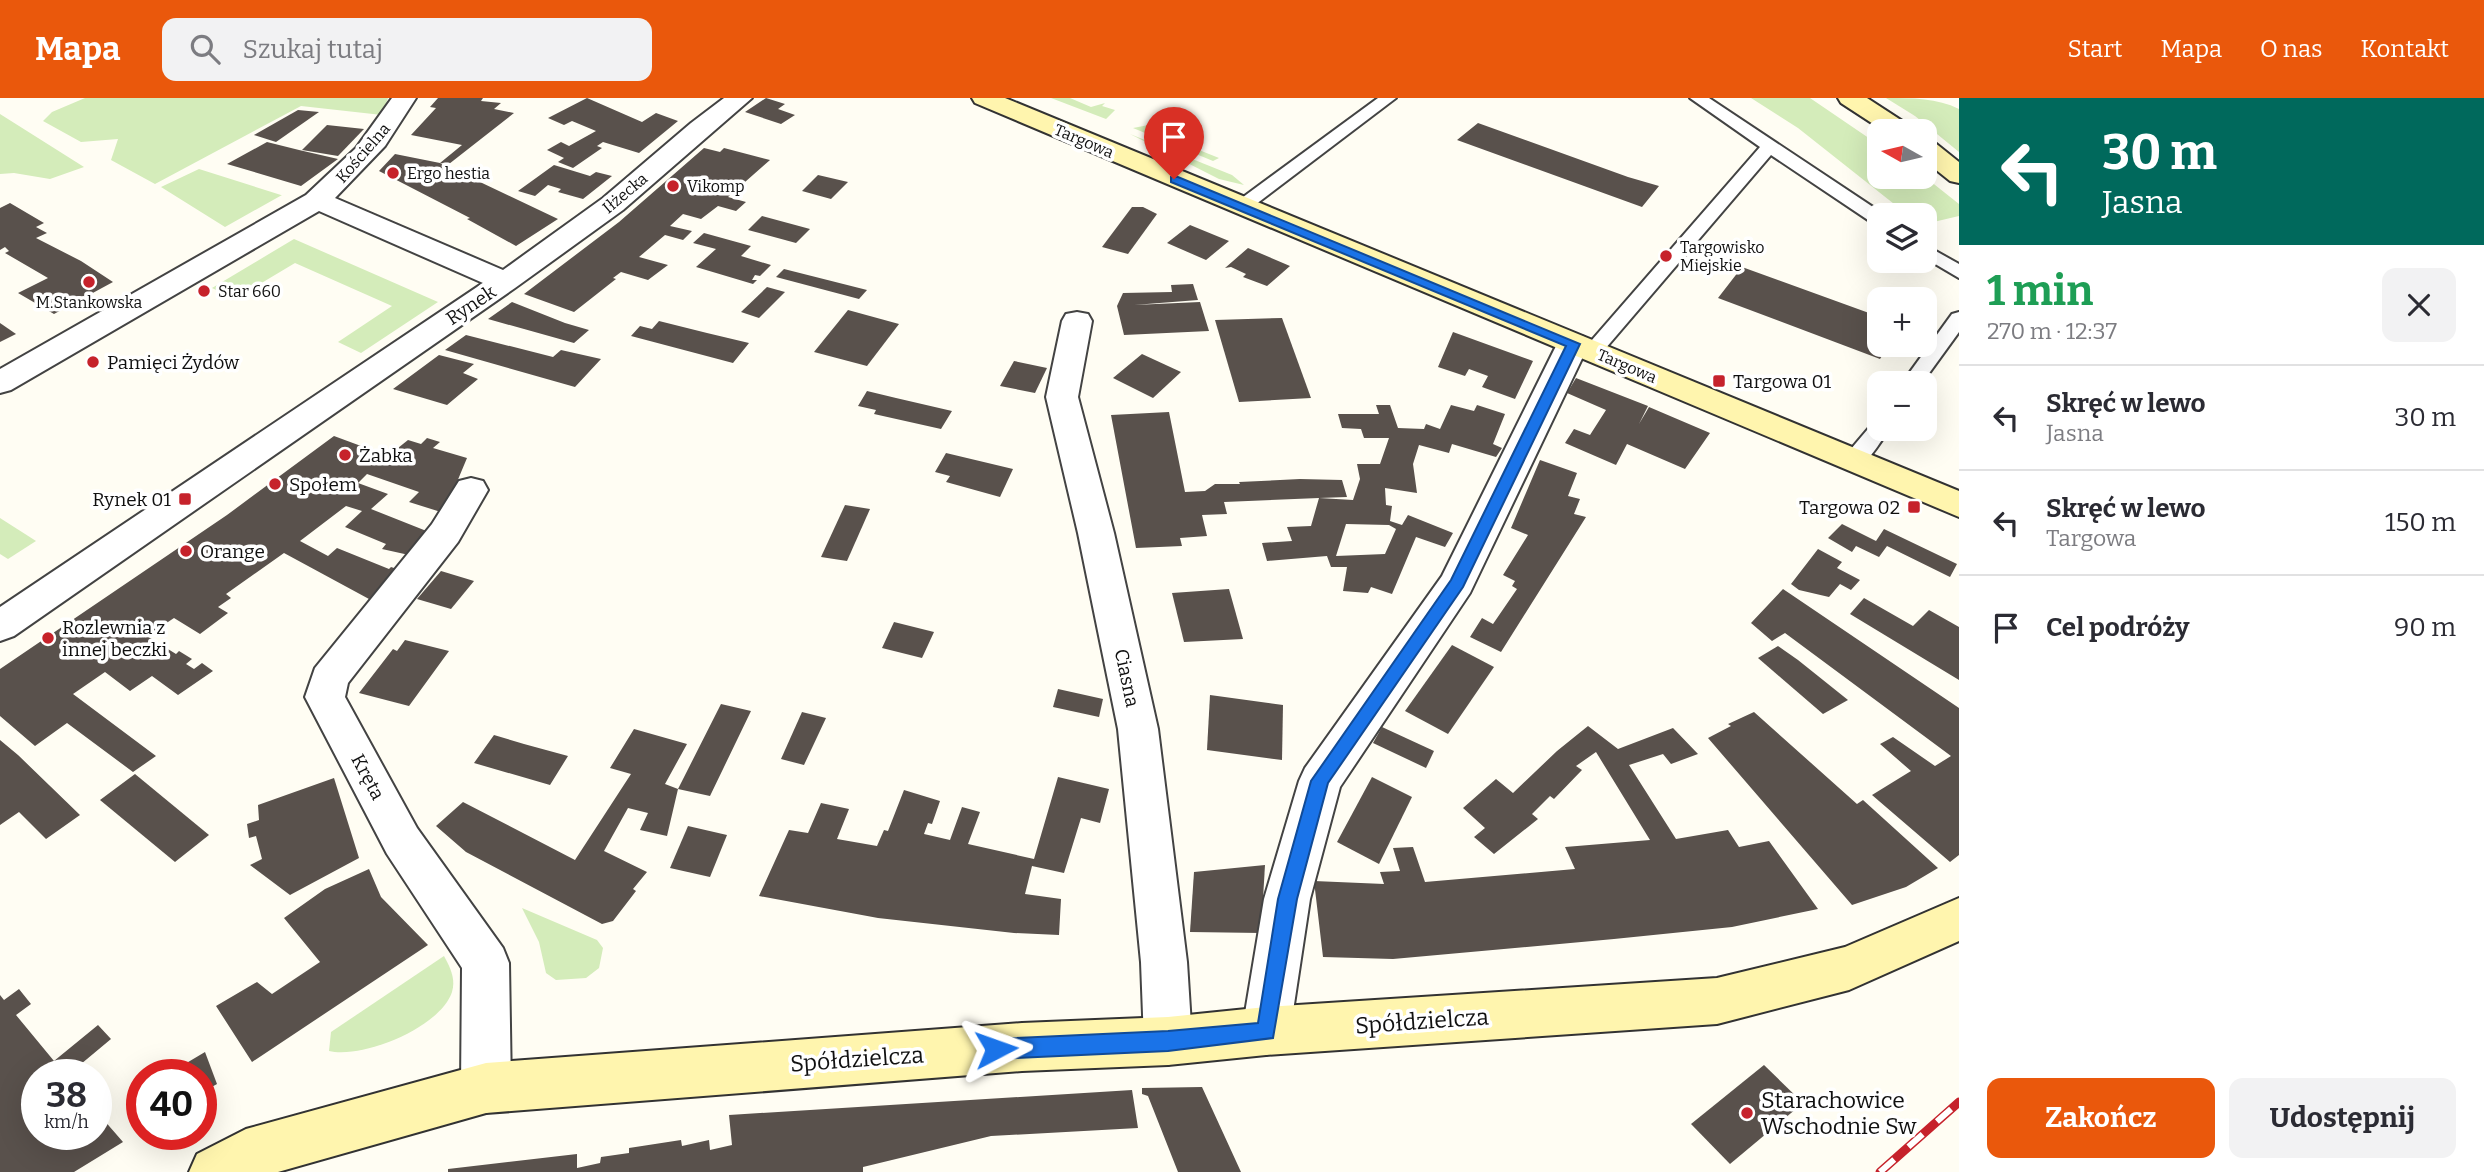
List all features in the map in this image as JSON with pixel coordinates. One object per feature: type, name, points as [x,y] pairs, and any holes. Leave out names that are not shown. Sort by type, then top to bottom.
[{"type":"street","name":"Kościelna","points":[[316,201],[345,175],[394,117],[404,98]]},
{"type":"street","name":"Iłżecka","points":[[505,282],[613,204],[700,128],[740,98]]},
{"type":"street","name":"Targowa","points":[[984,98],[1959,505]]},
{"type":"street","points":[[1850,98],[1882,119]]},
{"type":"street","points":[[1937,157],[1959,174]]},
{"type":"street","name":"Rynek","points":[[316,201],[340,209],[505,282]]},
{"type":"street","points":[[0,383],[316,201]]},
{"type":"street","name":"Rynek","points":[[0,626],[505,282]]},
{"type":"street","name":"Ciasna","points":[[1077,321],[1062,397],[1096,533],[1138,729],[1164,962],[1168,1041]]},
{"type":"street","points":[[1266,1031],[1287,899],[1320,781],[1457,583],[1583,348]]},
{"type":"street","name":"Kręta","points":[[471,490],[438,543],[329,679],[325,697],[402,841],[486,963],[486,1088]]},
{"type":"street","name":"Spółdzielcza","points":[[215,1172],[246,1154],[486,1088],[1022,1047],[1168,1041],[1266,1031],[1717,1001],[1849,968],[1959,919]]},
{"type":"lane","points":[[1241,207],[1388,98]]},
{"type":"lane","points":[[1698,98],[1768,148],[1867,212]]},
{"type":"lane","points":[[1583,348],[1768,148]]},
{"type":"lane","points":[[1937,258],[1959,272]]},
{"type":"lane","points":[[1921,371],[1959,317]]},
{"type":"lane","points":[[1853,461],[1869,441]]},
{"type":"green space","points":[[85,98],[388,98],[382,115],[301,106],[155,184],[111,160],[118,139],[81,142],[43,121],[52,112]]},
{"type":"green space","points":[[1051,98],[1070,98],[1091,107],[1105,103],[1102,106],[1115,110],[1106,119]]},
{"type":"green space","points":[[1751,98],[1810,98],[1867,137],[1867,183],[1798,128]]},
{"type":"green space","points":[[1886,98],[1933,101],[1959,109],[1959,152],[1937,134],[1937,119],[1919,119]]},
{"type":"green space","points":[[0,114],[84,167],[50,179],[14,173],[0,174]]},
{"type":"green space","points":[[1159,123],[1176,126],[1164,136],[1219,158],[1213,161],[1133,128]]},
{"type":"green space","points":[[1130,134],[1232,175],[1244,185],[1219,179]]},
{"type":"green space","points":[[199,169],[282,195],[225,227],[161,187]]},
{"type":"green space","points":[[1937,187],[1959,204],[1959,216],[1937,221],[1937,203],[1893,203],[1875,189],[1937,189]]},
{"type":"green space","points":[[294,239],[438,302],[361,353],[338,342],[392,306],[295,263],[235,299],[212,288]]},
{"type":"green space","points":[[0,518],[36,541],[8,559],[0,554]]},
{"type":"green space","points":[[522,908],[597,940],[603,948],[599,968],[586,978],[556,980],[546,973],[539,942]]},
{"type":"green space","points":[[444,956],[452,973],[453,987],[445,1005],[432,1018],[417,1029],[379,1045],[360,1050],[329,1051],[331,1032]]},
{"type":"building","points":[[438,98],[483,98],[481,101],[501,103],[494,109],[514,113],[449,164],[440,163],[462,145],[411,135],[436,108],[430,107]]},
{"type":"building","points":[[587,98],[642,122],[656,113],[678,121],[639,153],[603,142],[597,146],[602,148],[573,168],[558,162],[564,158],[547,150],[561,142],[569,146],[596,131],[572,121],[564,125],[548,118]]},
{"type":"building","points":[[766,98],[785,104],[778,109],[795,115],[781,124],[745,112]]},
{"type":"building","points":[[298,110],[319,112],[276,142],[254,135]]},
{"type":"building","points":[[1478,123],[1659,186],[1642,207],[1457,140]]},
{"type":"building","points":[[327,125],[364,129],[338,156],[302,150]]},
{"type":"building","points":[[267,142],[338,159],[301,186],[227,164]]},
{"type":"building","points":[[704,148],[720,152],[724,148],[770,160],[728,197],[746,202],[736,211],[718,206],[701,219],[683,214],[670,226],[692,231],[683,240],[665,235],[639,257],[668,265],[648,280],[621,272],[574,312],[524,294],[619,222]]},
{"type":"building","points":[[395,154],[440,163],[558,219],[516,246],[467,219],[470,218],[379,171]]},
{"type":"building","points":[[554,165],[590,176],[596,172],[612,176],[583,199],[558,192],[561,189],[548,185],[535,196],[518,191]]},
{"type":"building","points":[[818,175],[848,182],[831,199],[802,191]]},
{"type":"building","points":[[10,203],[44,223],[36,227],[47,233],[36,238],[81,261],[113,282],[54,314],[18,293],[48,278],[5,253],[9,251],[5,247],[0,250],[0,208]]},
{"type":"building","points":[[1132,207],[1143,207],[1157,214],[1128,254],[1102,247]]},
{"type":"building","points":[[762,216],[810,229],[796,243],[748,230]]},
{"type":"building","points":[[1190,225],[1229,241],[1206,260],[1167,243]]},
{"type":"building","points":[[704,233],[751,246],[741,256],[771,265],[760,276],[755,275],[752,280],[757,280],[753,284],[696,267],[716,249],[693,243]]},
{"type":"building","points":[[1248,248],[1290,266],[1267,286],[1243,277],[1246,274],[1231,267],[1225,268]]},
{"type":"building","points":[[1742,267],[1867,312],[1867,354],[1718,298]]},
{"type":"building","points":[[784,269],[867,290],[859,299],[776,277]]},
{"type":"building","points":[[1193,284],[1198,300],[1134,305],[1200,302],[1209,331],[1124,335],[1117,306],[1123,293],[1172,292],[1171,285]]},
{"type":"building","points":[[767,287],[785,292],[759,318],[741,312]]},
{"type":"building","points":[[512,302],[589,330],[574,343],[488,319]]},
{"type":"building","points":[[848,310],[899,324],[867,366],[814,352]]},
{"type":"building","points":[[1282,318],[1311,398],[1239,402],[1215,320]]},
{"type":"building","points":[[659,321],[749,343],[733,363],[631,336],[640,326],[652,329]]},
{"type":"building","points":[[0,323],[16,334],[0,342]]},
{"type":"building","points":[[1453,332],[1533,361],[1515,399],[1482,387],[1488,376],[1469,369],[1465,376],[1438,367]]},
{"type":"building","points":[[466,335],[553,357],[561,350],[601,359],[575,387],[445,350]]},
{"type":"building","points":[[1142,354],[1181,372],[1153,398],[1113,378]]},
{"type":"building","points":[[439,355],[474,364],[463,373],[478,379],[447,405],[393,389]]},
{"type":"building","points":[[1014,361],[1047,368],[1035,393],[1000,386]]},
{"type":"building","points":[[1576,378],[1648,406],[1639,424],[1649,407],[1710,433],[1685,469],[1627,444],[1616,465],[1565,443],[1574,429],[1590,435],[1606,410],[1567,393]]},
{"type":"building","points":[[867,391],[952,411],[941,429],[874,414],[876,410],[858,406]]},
{"type":"building","points":[[1376,405],[1390,405],[1398,428],[1424,429],[1426,424],[1440,429],[1451,405],[1474,411],[1477,405],[1505,414],[1493,444],[1502,448],[1496,457],[1452,444],[1449,453],[1419,445],[1413,464],[1417,493],[1385,488],[1386,505],[1392,506],[1390,521],[1402,525],[1408,515],[1453,533],[1445,547],[1416,537],[1392,594],[1371,587],[1368,593],[1343,591],[1347,567],[1331,567],[1327,556],[1267,561],[1262,543],[1292,541],[1287,527],[1311,526],[1319,498],[1353,500],[1360,479],[1357,464],[1380,464],[1389,438],[1364,438],[1361,429],[1342,428],[1338,414],[1379,414]],"holes":[[[1346,524],[1389,525],[1396,529],[1385,554],[1336,556]]]},
{"type":"building","points":[[1169,412],[1185,492],[1205,491],[1215,484],[1240,484],[1239,482],[1342,480],[1347,497],[1224,502],[1227,514],[1202,515],[1207,536],[1180,538],[1182,546],[1136,548],[1111,415]]},
{"type":"building","points":[[334,436],[388,456],[408,440],[421,444],[427,438],[440,442],[433,448],[467,458],[444,513],[409,502],[419,492],[367,474],[358,483],[388,494],[371,509],[429,532],[409,555],[382,549],[386,544],[345,527],[362,511],[346,506],[300,541],[328,556],[337,548],[389,569],[397,569],[369,599],[284,553],[226,594],[231,598],[218,607],[228,613],[200,634],[174,618],[147,636],[176,654],[179,651],[192,659],[186,664],[194,669],[202,663],[213,671],[178,695],[152,676],[130,691],[105,672],[73,694],[156,756],[133,772],[67,723],[35,746],[0,716],[0,669],[227,515]]},
{"type":"building","points":[[946,453],[1013,469],[1000,497],[946,482],[950,476],[935,472]]},
{"type":"building","points":[[1540,460],[1577,473],[1568,496],[1580,499],[1574,514],[1586,517],[1501,652],[1470,637],[1482,618],[1493,624],[1517,589],[1512,586],[1515,581],[1503,575],[1528,535],[1511,528]]},
{"type":"building","points":[[845,505],[870,509],[847,561],[821,557]]},
{"type":"building","points":[[1842,524],[1876,541],[1884,529],[1957,564],[1950,577],[1887,546],[1879,557],[1856,546],[1852,552],[1828,538]]},
{"type":"building","points":[[1818,549],[1842,562],[1837,568],[1860,580],[1851,590],[1840,584],[1829,597],[1799,590],[1791,584]]},
{"type":"building","points":[[441,571],[474,581],[451,609],[417,599]]},
{"type":"building","points":[[1229,589],[1243,639],[1184,642],[1172,593]]},
{"type":"building","points":[[1783,589],[1959,708],[1959,855],[1950,862],[1872,795],[1911,771],[1880,744],[1893,737],[1935,766],[1951,756],[1785,633],[1772,641],[1751,623]]},
{"type":"building","points":[[1864,598],[1913,626],[1929,610],[1959,627],[1959,680],[1850,614]]},
{"type":"building","points":[[894,622],[934,632],[922,658],[882,648]]},
{"type":"building","points":[[405,640],[449,651],[409,706],[359,693],[393,649],[397,651]]},
{"type":"building","points":[[1452,645],[1494,667],[1448,734],[1405,711]]},
{"type":"building","points":[[1778,646],[1848,700],[1823,714],[1758,658]]},
{"type":"building","points":[[1058,689],[1103,699],[1099,717],[1053,707]]},
{"type":"building","points":[[1210,695],[1283,705],[1282,760],[1207,750]]},
{"type":"building","points":[[721,704],[751,711],[710,796],[678,789]]},
{"type":"building","points":[[802,712],[826,718],[804,765],[781,759]]},
{"type":"building","points":[[1754,712],[1857,804],[1863,800],[1938,868],[1906,887],[1852,905],[1708,738],[1731,726],[1728,724]]},
{"type":"building","points":[[1588,726],[1618,749],[1673,728],[1698,754],[1671,764],[1663,754],[1629,765],[1676,839],[1728,830],[1739,847],[1769,841],[1818,909],[1732,927],[1614,939],[1393,959],[1323,957],[1314,881],[1384,884],[1380,872],[1400,871],[1393,848],[1413,847],[1425,882],[1575,869],[1565,847],[1650,840],[1596,752],[1576,766],[1582,770],[1554,799],[1550,796],[1532,814],[1538,819],[1494,854],[1474,837],[1485,828],[1463,808],[1496,779],[1513,793]]},
{"type":"building","points":[[1382,727],[1434,751],[1426,768],[1373,743]]},
{"type":"building","points":[[634,729],[687,744],[665,784],[678,789],[667,836],[640,830],[648,813],[628,808],[604,851],[647,872],[613,921],[602,924],[466,852],[436,826],[463,802],[575,860],[631,774],[610,768]]},
{"type":"building","points":[[494,735],[568,756],[550,785],[474,763]]},
{"type":"building","points":[[0,740],[80,815],[46,839],[19,812],[0,825]]},
{"type":"building","points":[[135,774],[209,835],[175,862],[100,800]]},
{"type":"building","points":[[1058,777],[1109,789],[1100,823],[1081,818],[1064,873],[1032,866],[1025,894],[1061,899],[1059,935],[1014,933],[878,918],[759,896],[789,830],[808,833],[821,803],[849,809],[837,839],[877,846],[884,830],[888,831],[904,790],[940,801],[932,824],[928,823],[924,834],[950,840],[962,807],[980,812],[968,844],[1034,859]]},
{"type":"building","points":[[1372,777],[1412,797],[1379,864],[1337,842]]},
{"type":"building","points":[[334,778],[359,858],[290,895],[250,865],[262,859],[256,836],[249,838],[247,824],[259,820],[258,805]]},
{"type":"building","points":[[688,826],[727,835],[710,877],[670,868]]},
{"type":"building","points":[[1265,865],[1261,933],[1190,932],[1194,872]]},
{"type":"building","points":[[369,869],[381,897],[428,945],[252,1062],[216,1006],[257,982],[272,994],[320,962],[284,918],[325,889]]},
{"type":"building","points":[[19,989],[31,1004],[16,1015],[52,1059],[21,1059],[21,1150],[110,1150],[74,1172],[0,1172],[0,995],[4,1000]]},
{"type":"building","points":[[98,1025],[111,1039],[87,1059],[56,1059]]},
{"type":"building","points":[[205,1052],[208,1059],[193,1059]]},
{"type":"building","name":"Starachowice Wschodnie Sw","points":[[1764,1065],[1803,1103],[1730,1164],[1691,1124]]},
{"type":"building","points":[[1202,1087],[1241,1172],[1178,1172],[1148,1096],[1142,1094],[1142,1088]]},
{"type":"building","points":[[1132,1090],[1138,1128],[991,1136],[863,1167],[863,1172],[448,1172],[448,1169],[577,1154],[577,1168],[600,1163],[601,1157],[629,1153],[629,1148],[681,1140],[682,1146],[709,1140],[710,1150],[732,1145],[729,1115]]},
{"type":"building","points":[[112,1129],[123,1142],[112,1149]]},
{"type":"railway","points":[[1880,1172],[1959,1102]]},
{"type":"place","name":"Ergo hestia","points":[[393,173]]},
{"type":"place","name":"Vikomp","points":[[673,186]]},
{"type":"place","name":"Targowisko Miejskie","points":[[1666,256]]},
{"type":"place","name":"M.Stankowska","points":[[89,282]]},
{"type":"place","name":"Star 660","points":[[204,291]]},
{"type":"place","name":"Pamięci Żydów","points":[[93,362]]},
{"type":"place","name":"Targowa 01","points":[[1719,381]]},
{"type":"place","name":"Żabka","points":[[345,455]]},
{"type":"place","name":"Społem","points":[[275,484]]},
{"type":"place","name":"Rynek 01","points":[[185,499]]},
{"type":"place","name":"Targowa 02","points":[[1914,507]]},
{"type":"place","name":"Orange","points":[[186,551]]},
{"type":"place","name":"Rozlewnia z innej beczki","points":[[48,638]]},
{"type":"place","name":"Starachowice Wschodnie Sw","points":[[1747,1113]]},
{"type":"route","points":[[996,1049],[1168,1041],[1266,1031],[1287,899],[1320,781],[1457,583],[1573,344],[1174,179]]}]
